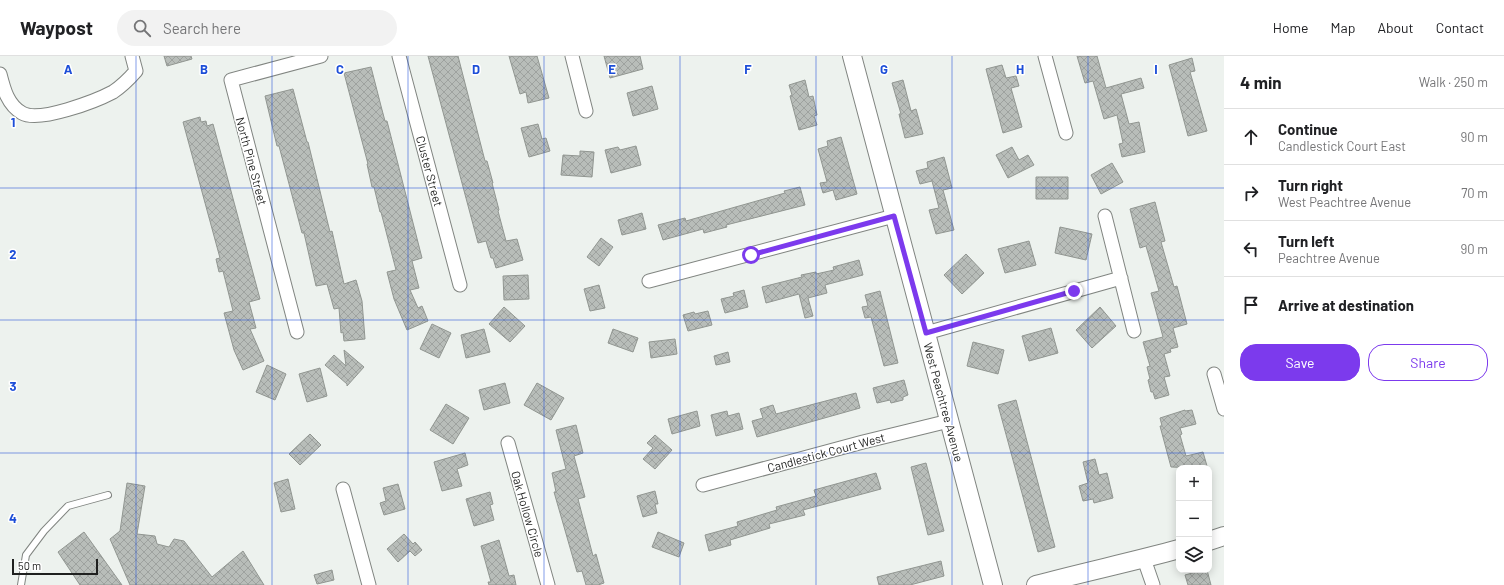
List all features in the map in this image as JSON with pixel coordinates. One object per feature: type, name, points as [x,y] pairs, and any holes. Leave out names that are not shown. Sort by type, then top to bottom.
[{"type":"street","points":[[0,74],[13,107],[24,114],[38,117],[85,104],[114,91],[128,81],[136,71],[132,56]]},
{"type":"street","name":"Cluster Street","points":[[399,56],[460,285]]},
{"type":"street","points":[[572,56],[586,111]]},
{"type":"street","name":"West Peachtree Avenue","points":[[852,56],[993,585]]},
{"type":"street","points":[[1045,56],[1066,133]]},
{"type":"street","name":"North Pine Street","points":[[297,332],[231,80],[315,57]]},
{"type":"street","points":[[649,281],[894,216]]},
{"type":"street","points":[[1105,216],[1134,331]]},
{"type":"street","points":[[926,333],[1121,278]]},
{"type":"street","points":[[1214,374],[1224,409]]},
{"type":"street","name":"Candlestick Court West","points":[[703,485],[863,442],[949,421]]},
{"type":"street","name":"Oak Hollow Circle","points":[[508,443],[548,585]]},
{"type":"street","points":[[343,489],[369,585]]},
{"type":"street","points":[[1212,540],[1224,536]]},
{"type":"street","points":[[1036,585],[1176,550]]},
{"type":"street","points":[[1144,558],[1153,585]]},
{"type":"lane","points":[[21,585],[26,555],[44,531],[68,506],[108,495]]},
{"type":"building","points":[[164,56],[191,56],[192,59],[167,66]]},
{"type":"building","points":[[428,56],[458,56],[485,161],[487,161],[493,183],[498,211],[506,241],[517,239],[523,260],[496,268],[493,258],[491,258],[486,241],[478,243]]},
{"type":"building","points":[[509,56],[537,56],[549,98],[528,103],[526,92],[520,94]]},
{"type":"building","points":[[604,56],[640,56],[643,69],[610,78]]},
{"type":"building","points":[[1077,56],[1097,56],[1106,88],[1141,78],[1144,88],[1121,94],[1129,124],[1139,122],[1145,152],[1122,157],[1119,144],[1123,143],[1117,115],[1104,119],[1093,81],[1085,83]]},
{"type":"building","points":[[1192,58],[1195,71],[1190,72],[1207,131],[1188,136],[1169,65]]},
{"type":"building","points":[[1002,65],[1006,78],[1016,76],[1019,86],[1011,88],[1022,127],[1003,133],[986,69]]},
{"type":"building","points":[[371,67],[385,121],[387,121],[422,258],[412,261],[419,288],[410,290],[418,308],[422,306],[428,321],[407,330],[394,299],[387,272],[396,270],[374,187],[372,187],[368,164],[344,73]]},
{"type":"building","points":[[805,80],[809,97],[813,96],[817,115],[814,116],[817,125],[799,130],[790,96],[792,95],[789,85]]},
{"type":"building","points":[[903,80],[911,111],[916,109],[923,134],[905,138],[899,114],[901,114],[892,83]]},
{"type":"building","points":[[652,86],[658,109],[633,116],[627,93]]},
{"type":"building","points":[[293,89],[308,142],[330,232],[332,231],[344,284],[356,280],[362,301],[365,339],[344,341],[343,332],[341,333],[339,308],[334,309],[327,284],[316,286],[304,233],[302,233],[279,146],[277,146],[265,96]]},
{"type":"building","points":[[200,117],[201,122],[206,121],[207,126],[213,124],[260,299],[249,302],[256,328],[250,329],[264,361],[243,370],[234,350],[224,313],[233,311],[223,271],[219,272],[216,259],[220,258],[183,122]]},
{"type":"building","points":[[538,124],[542,139],[546,138],[550,151],[529,157],[521,128]]},
{"type":"building","points":[[841,137],[857,194],[836,200],[833,190],[823,193],[820,183],[827,182],[818,149],[828,146],[827,141]]},
{"type":"building","points":[[636,146],[641,165],[611,173],[605,150],[618,147],[620,150]]},
{"type":"building","points":[[1012,147],[1019,160],[1028,155],[1034,165],[1008,178],[996,155]]},
{"type":"building","points":[[580,151],[594,152],[592,177],[561,175],[563,155],[580,156]]},
{"type":"building","points":[[944,157],[952,188],[943,190],[954,230],[936,234],[929,210],[939,208],[932,181],[920,184],[916,171],[928,168],[927,162]]},
{"type":"building","points":[[1112,163],[1123,182],[1101,194],[1091,175]]},
{"type":"building","points":[[1036,177],[1068,177],[1068,199],[1036,199]]},
{"type":"building","points":[[800,187],[805,205],[726,225],[727,227],[704,233],[703,229],[663,240],[658,225],[685,218],[686,221],[785,193],[784,191]]},
{"type":"building","points":[[1155,202],[1165,241],[1161,242],[1174,287],[1177,286],[1187,324],[1173,328],[1178,347],[1170,349],[1171,352],[1164,354],[1170,376],[1164,377],[1169,395],[1155,399],[1153,392],[1151,392],[1148,380],[1150,379],[1147,367],[1150,366],[1143,342],[1163,337],[1151,293],[1159,291],[1146,246],[1140,248],[1130,209]]},
{"type":"building","points":[[642,213],[646,229],[622,235],[618,220]]},
{"type":"building","points":[[1060,227],[1092,234],[1086,260],[1055,253]]},
{"type":"building","points":[[601,238],[613,247],[599,266],[587,257]]},
{"type":"building","points":[[1029,241],[1036,265],[1005,273],[998,249]]},
{"type":"building","points":[[966,254],[984,273],[962,294],[944,275]]},
{"type":"building","points":[[859,260],[863,275],[825,285],[827,293],[808,298],[813,316],[805,318],[799,294],[766,303],[762,287],[802,277],[801,275],[816,272],[816,274],[834,270],[833,267]]},
{"type":"building","points":[[528,275],[529,299],[504,300],[503,276]]},
{"type":"building","points":[[599,285],[605,308],[590,311],[584,289]]},
{"type":"building","points":[[744,290],[748,307],[725,313],[721,299],[734,296],[733,293]]},
{"type":"building","points":[[880,291],[898,363],[884,366],[871,317],[865,318],[862,307],[868,306],[865,295]]},
{"type":"building","points":[[504,307],[525,326],[510,342],[489,324]]},
{"type":"building","points":[[1100,307],[1116,326],[1092,348],[1076,330]]},
{"type":"building","points":[[708,311],[712,325],[688,331],[683,315],[694,312],[695,314]]},
{"type":"building","points":[[432,324],[451,333],[439,358],[420,349]]},
{"type":"building","points":[[1051,328],[1058,353],[1029,361],[1022,336]]},
{"type":"building","points":[[484,329],[490,352],[466,358],[461,335]]},
{"type":"building","points":[[613,329],[638,338],[633,352],[608,343]]},
{"type":"building","points":[[675,339],[677,354],[651,358],[649,342]]},
{"type":"building","points":[[973,342],[1004,350],[998,374],[967,366]]},
{"type":"building","points":[[344,350],[364,367],[347,386],[347,384],[325,365],[334,355],[346,366]]},
{"type":"building","points":[[728,352],[730,362],[716,365],[714,356]]},
{"type":"building","points":[[267,365],[286,374],[275,400],[256,392]]},
{"type":"building","points":[[320,368],[327,396],[307,402],[299,374]]},
{"type":"building","points":[[904,380],[908,395],[903,397],[903,400],[891,403],[890,400],[877,403],[873,388]]},
{"type":"building","points":[[505,383],[510,403],[484,410],[479,390]]},
{"type":"building","points":[[537,383],[564,398],[551,420],[524,405]]},
{"type":"building","points":[[856,393],[860,408],[757,437],[752,421],[763,418],[760,409],[773,405],[776,414]]},
{"type":"building","points":[[1016,400],[1055,547],[1038,552],[998,405]]},
{"type":"building","points":[[446,404],[469,418],[453,444],[430,430]]},
{"type":"building","points":[[1185,410],[1192,410],[1196,424],[1180,428],[1182,434],[1180,435],[1186,456],[1203,452],[1207,465],[1176,465],[1176,467],[1171,467],[1160,426],[1162,426],[1160,418]]},
{"type":"building","points":[[697,411],[700,426],[672,434],[668,419]]},
{"type":"building","points":[[727,411],[728,416],[739,413],[743,429],[716,436],[711,415]]},
{"type":"building","points":[[576,425],[583,453],[574,456],[585,497],[578,499],[593,556],[596,554],[604,583],[598,585],[586,585],[582,571],[577,572],[554,492],[556,492],[552,473],[566,469],[556,430]]},
{"type":"building","points":[[310,434],[321,445],[300,465],[289,454]]},
{"type":"building","points":[[655,435],[672,450],[655,469],[643,459],[653,448],[647,443]]},
{"type":"building","points":[[465,453],[468,465],[457,469],[462,486],[442,491],[434,462]]},
{"type":"building","points":[[1095,459],[1099,475],[1107,473],[1113,498],[1094,503],[1093,499],[1083,501],[1079,486],[1088,483],[1083,462]]},
{"type":"building","points":[[926,463],[944,531],[928,535],[911,467]]},
{"type":"building","points":[[876,473],[881,489],[803,510],[805,515],[769,524],[770,528],[730,540],[731,545],[709,551],[705,535],[738,526],[737,522],[777,510],[776,507],[816,496],[814,490]]},
{"type":"building","points":[[288,479],[295,509],[281,512],[274,483]]},
{"type":"building","points":[[127,483],[145,486],[137,534],[155,536],[157,544],[169,547],[174,539],[184,541],[212,577],[243,551],[264,585],[130,585],[110,539],[120,531]]},
{"type":"building","points":[[398,484],[405,509],[384,515],[380,503],[386,501],[383,488]]},
{"type":"building","points":[[655,491],[658,504],[655,504],[657,513],[643,517],[637,496]]},
{"type":"building","points":[[490,492],[493,504],[490,505],[494,520],[474,526],[466,499]]},
{"type":"building","points":[[84,532],[122,585],[80,585],[58,552]]},
{"type":"building","points":[[658,532],[684,543],[679,557],[652,547]]},
{"type":"building","points":[[404,534],[413,544],[415,542],[422,550],[415,556],[410,551],[398,562],[387,549]]},
{"type":"building","points":[[499,540],[509,576],[514,575],[516,585],[489,585],[488,582],[491,582],[481,546]]},
{"type":"building","points":[[941,561],[944,576],[910,585],[879,585],[877,577]]},
{"type":"building","points":[[332,570],[334,580],[317,584],[314,575]]},
{"type":"building","points":[[1192,573],[1208,573],[1211,585],[1188,585],[1185,575]]},
{"type":"route","points":[[751,255],[894,216],[926,333],[1074,291]]}]
